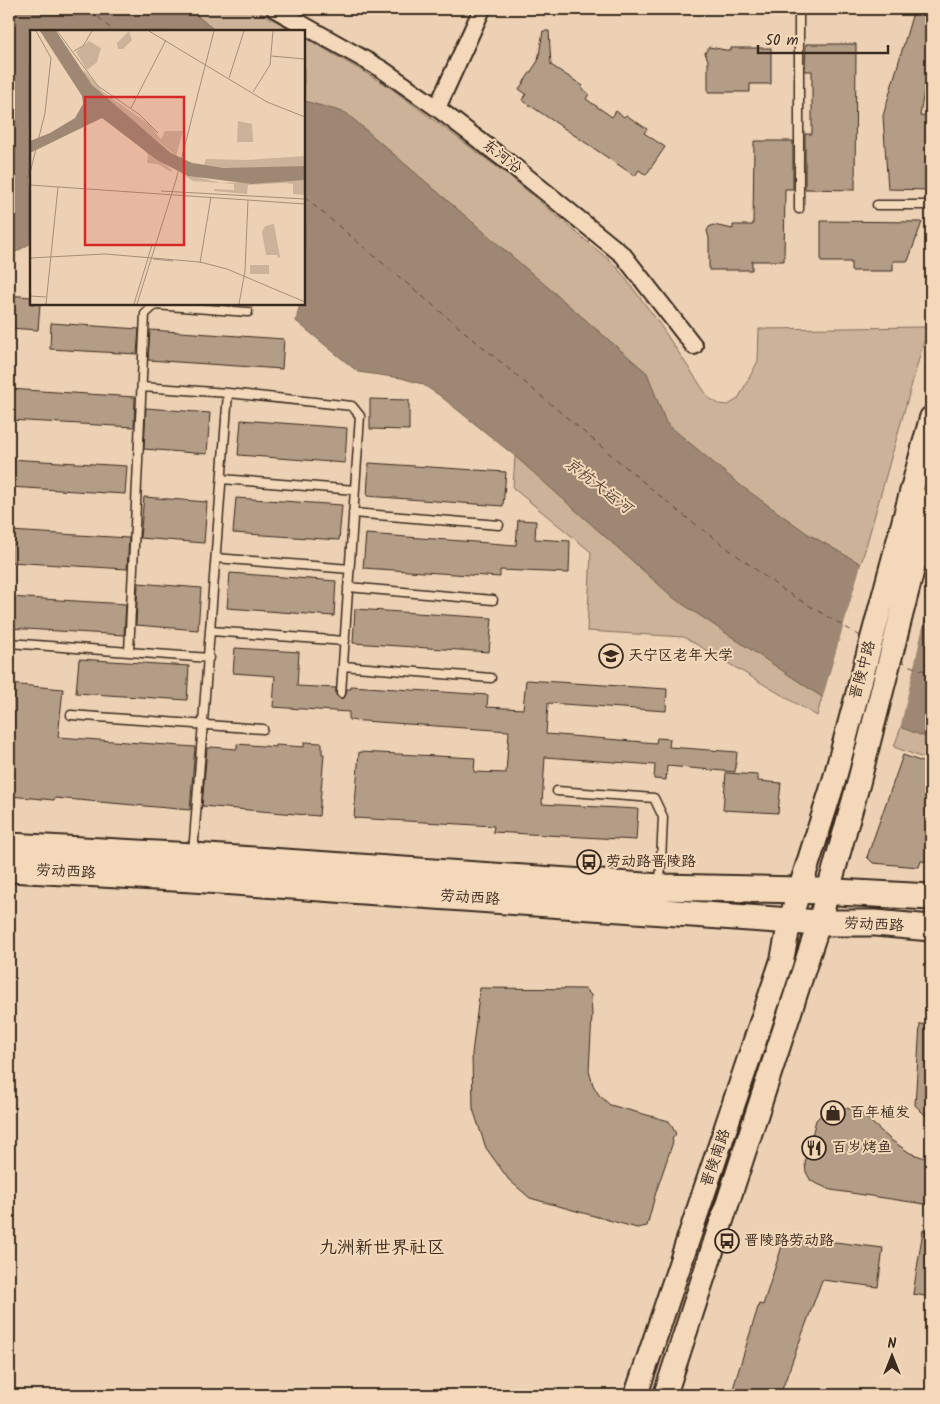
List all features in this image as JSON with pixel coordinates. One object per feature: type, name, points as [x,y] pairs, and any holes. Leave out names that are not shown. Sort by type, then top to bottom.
[{"type":"main road","name":"晋陵中路","points":[[790,920],[834,781],[931,418]]},
{"type":"main road","name":"晋陵中路","points":[[819,923],[858,785],[931,498]]},
{"type":"main road","name":"劳动西路","points":[[9,846],[193,856],[660,887],[828,891],[931,897]]},
{"type":"main road","name":"劳动西路","points":[[9,870],[211,880],[819,923],[876,924],[931,928]]},
{"type":"main road","name":"晋陵南路","points":[[636,1395],[782,960],[790,920]]},
{"type":"main road","name":"晋陵南路","points":[[666,1395],[819,923]]},
{"type":"street","name":"东河沿","points":[[275,9],[383,70],[437,108],[624,255],[694,346]]},
{"type":"street","points":[[437,108],[482,9]]},
{"type":"lane","points":[[799,9],[799,209]]},
{"type":"lane","points":[[877,205],[931,205]]},
{"type":"lane","points":[[129,652],[145,314],[155,305],[248,312]]},
{"type":"lane","points":[[142,387],[228,393],[352,406],[360,416],[341,693]]},
{"type":"lane","points":[[193,856],[228,393]]},
{"type":"lane","points":[[222,479],[355,490]]},
{"type":"lane","points":[[353,513],[499,525]]},
{"type":"lane","points":[[216,558],[350,569]]},
{"type":"lane","points":[[348,587],[493,600]]},
{"type":"lane","points":[[211,631],[345,641]]},
{"type":"lane","points":[[9,643],[209,658]]},
{"type":"lane","points":[[343,666],[492,678]]},
{"type":"lane","points":[[71,715],[263,729]]},
{"type":"lane","points":[[557,790],[654,798],[663,817],[660,887]]},
{"type":"shaded area","points":[[189,9],[254,9],[292,30],[214,30]]},
{"type":"shaded area","points":[[305,38],[388,86],[512,178],[616,266],[654,316],[709,398],[719,404],[728,405],[738,399],[758,361],[759,329],[928,327],[861,564],[808,534],[740,486],[666,423],[647,373],[346,113],[305,101]]},
{"type":"shaded area","points":[[515,456],[675,599],[822,697],[817,716],[684,637],[587,631],[591,552],[513,488]]},
{"type":"shaded area","points":[[901,727],[931,739],[931,761],[894,747]]},
{"type":"water","points":[[9,9],[189,9],[214,30],[30,30],[30,244],[9,256]]},
{"type":"water","name":"京杭大运河","points":[[305,101],[346,113],[647,373],[666,423],[740,485],[808,534],[861,564],[931,598],[931,739],[822,697],[675,599],[515,456],[439,395],[422,384],[401,378],[358,372],[296,321],[300,305],[305,305]]},
{"type":"pier","points":[[862,561],[930,595],[900,729],[822,700]]},
{"type":"building","points":[[914,9],[931,9],[931,45],[920,116],[931,117],[931,190],[888,189],[883,116]]},
{"type":"building","points":[[543,31],[549,31],[551,65],[583,86],[581,88],[589,94],[586,99],[612,117],[616,111],[624,117],[626,115],[647,129],[644,133],[665,147],[646,175],[639,170],[635,176],[522,100],[526,94],[519,89],[538,61]]},
{"type":"building","points":[[806,44],[856,44],[855,190],[805,189],[805,134],[812,134],[812,71],[805,71]]},
{"type":"building","points":[[709,47],[731,51],[731,48],[771,48],[771,84],[750,84],[750,92],[708,92],[708,60],[705,53]]},
{"type":"building","points":[[754,141],[793,141],[793,189],[785,189],[784,261],[752,261],[752,270],[709,270],[709,238],[707,231],[709,227],[713,225],[733,229],[733,225],[753,225]]},
{"type":"building","points":[[821,221],[922,222],[908,261],[893,261],[893,271],[851,271],[851,262],[821,262]]},
{"type":"building","points":[[9,295],[30,297],[30,305],[40,305],[38,330],[9,328]]},
{"type":"building","points":[[51,323],[139,329],[137,354],[50,349]]},
{"type":"building","points":[[150,330],[284,339],[282,369],[148,360]]},
{"type":"building","points":[[9,389],[135,397],[134,427],[9,420]]},
{"type":"building","points":[[370,399],[409,400],[409,430],[370,429]]},
{"type":"building","points":[[146,408],[210,413],[207,454],[144,449]]},
{"type":"building","points":[[241,420],[347,428],[345,463],[238,455]]},
{"type":"building","points":[[9,459],[127,466],[125,494],[9,487]]},
{"type":"building","points":[[369,463],[506,472],[503,506],[367,496]]},
{"type":"building","points":[[144,497],[207,502],[204,543],[140,538]]},
{"type":"building","points":[[236,498],[342,505],[339,540],[233,533]]},
{"type":"building","points":[[518,520],[536,521],[535,539],[570,541],[569,573],[500,570],[500,577],[363,568],[366,534],[516,545]]},
{"type":"building","points":[[9,531],[129,538],[127,569],[9,562]]},
{"type":"building","points":[[230,573],[336,581],[334,616],[227,608]]},
{"type":"building","points":[[138,583],[201,588],[198,630],[136,625]]},
{"type":"building","points":[[9,597],[126,604],[124,635],[9,628]]},
{"type":"building","points":[[355,609],[492,618],[489,652],[353,643]]},
{"type":"building","points":[[235,648],[299,652],[297,686],[336,688],[336,695],[340,699],[345,697],[347,689],[351,689],[351,686],[488,695],[487,707],[523,709],[526,680],[667,689],[666,711],[548,703],[546,734],[656,743],[657,738],[670,739],[669,747],[737,752],[735,772],[667,766],[666,780],[654,779],[655,765],[545,757],[542,804],[638,809],[636,840],[493,832],[494,826],[354,818],[359,752],[475,758],[474,772],[506,773],[509,731],[349,720],[349,712],[273,707],[275,676],[233,673]]},
{"type":"building","points":[[79,659],[189,666],[187,700],[76,693]]},
{"type":"building","points":[[9,684],[63,689],[58,737],[195,747],[190,810],[55,798],[54,800],[9,796]]},
{"type":"building","points":[[304,742],[322,743],[322,754],[324,754],[319,816],[202,806],[207,748],[237,749],[237,744],[304,747]]},
{"type":"building","points":[[903,755],[931,765],[931,862],[921,861],[919,867],[873,863],[867,857]]},
{"type":"building","points":[[726,773],[758,775],[758,781],[781,783],[778,813],[723,810]]},
{"type":"building","points":[[480,988],[585,989],[591,995],[592,1015],[589,1071],[593,1085],[599,1095],[610,1105],[669,1121],[676,1134],[672,1139],[673,1142],[647,1226],[637,1228],[530,1198],[509,1180],[486,1148],[473,1109],[472,1054]]},
{"type":"building","points":[[920,1024],[931,1025],[931,1121],[915,1105]]},
{"type":"building","points":[[833,1108],[847,1108],[861,1113],[891,1140],[910,1153],[931,1160],[931,1205],[831,1190],[811,1181],[806,1172],[805,1163],[816,1120],[824,1112]]},
{"type":"building","points":[[923,1230],[931,1231],[931,1297],[913,1294]]},
{"type":"building","points":[[795,1237],[883,1248],[878,1287],[822,1280],[780,1395],[731,1395],[759,1304],[763,1305],[783,1243]]},
{"type":"ferry route","points":[[90,9],[112,30]]},
{"type":"ferry route","points":[[305,198],[678,511],[783,590],[862,637]]},
{"type":"ferry route","points":[[900,660],[910,666],[931,673]]},
{"type":"place","name":"天宁区老年大学","points":[[611,656]]},
{"type":"place","name":"劳动路晋陵路","points":[[589,862]]},
{"type":"place","name":"百年植发","points":[[833,1113]]},
{"type":"place","name":"百岁烤鱼","points":[[814,1148]]},
{"type":"place","name":"晋陵路劳动路","points":[[727,1241]]},
{"type":"district","name":"九洲新世界社区","points":[[382,1248]]}]
